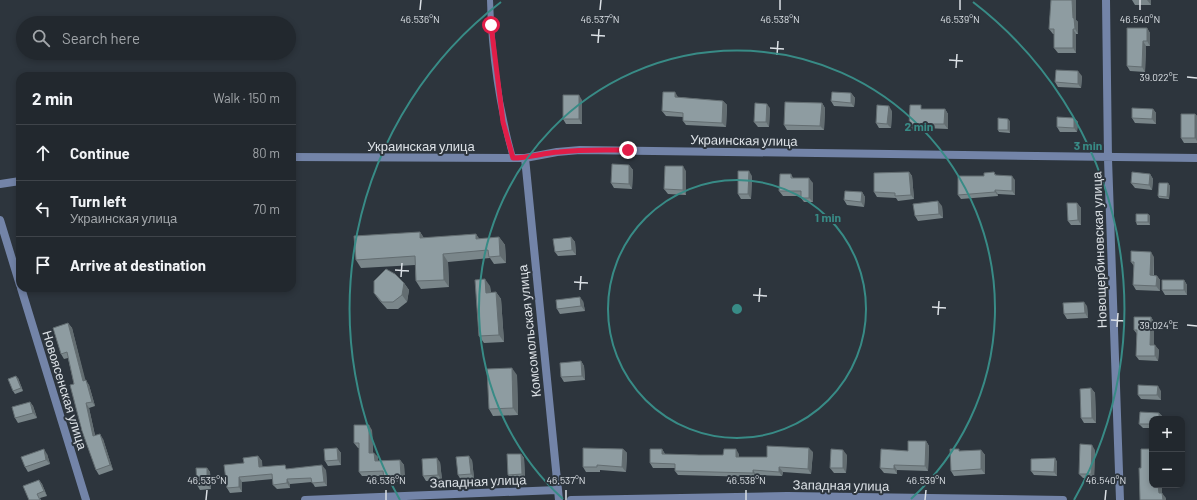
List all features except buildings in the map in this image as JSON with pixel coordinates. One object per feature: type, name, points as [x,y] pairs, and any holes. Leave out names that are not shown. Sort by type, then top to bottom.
[{"type":"street","name":"Новощербиновская улица","points":[[1106,0],[1108,158],[1120,500]]},
{"type":"street","name":"Украинская улица","points":[[296,157],[525,158],[556,152],[588,150],[1197,158]]},
{"type":"street","name":"Комсомольская улица","points":[[525,158],[559,500]]},
{"type":"street","points":[[0,184],[16,182]]},
{"type":"street","points":[[0,220],[16,272]]},
{"type":"street","name":"Новоясенская улица","points":[[22,292],[86,500]]},
{"type":"street","name":"Западная улица","points":[[305,500],[557,490]]},
{"type":"street","name":"Западная улица","points":[[571,500],[787,496],[1063,500]]},
{"type":"lane","points":[[490,0],[493,46],[502,115],[513,158]]},
{"type":"route","points":[[491,25],[503,122],[513,158],[525,158],[556,152],[580,150],[628,150]]}]
